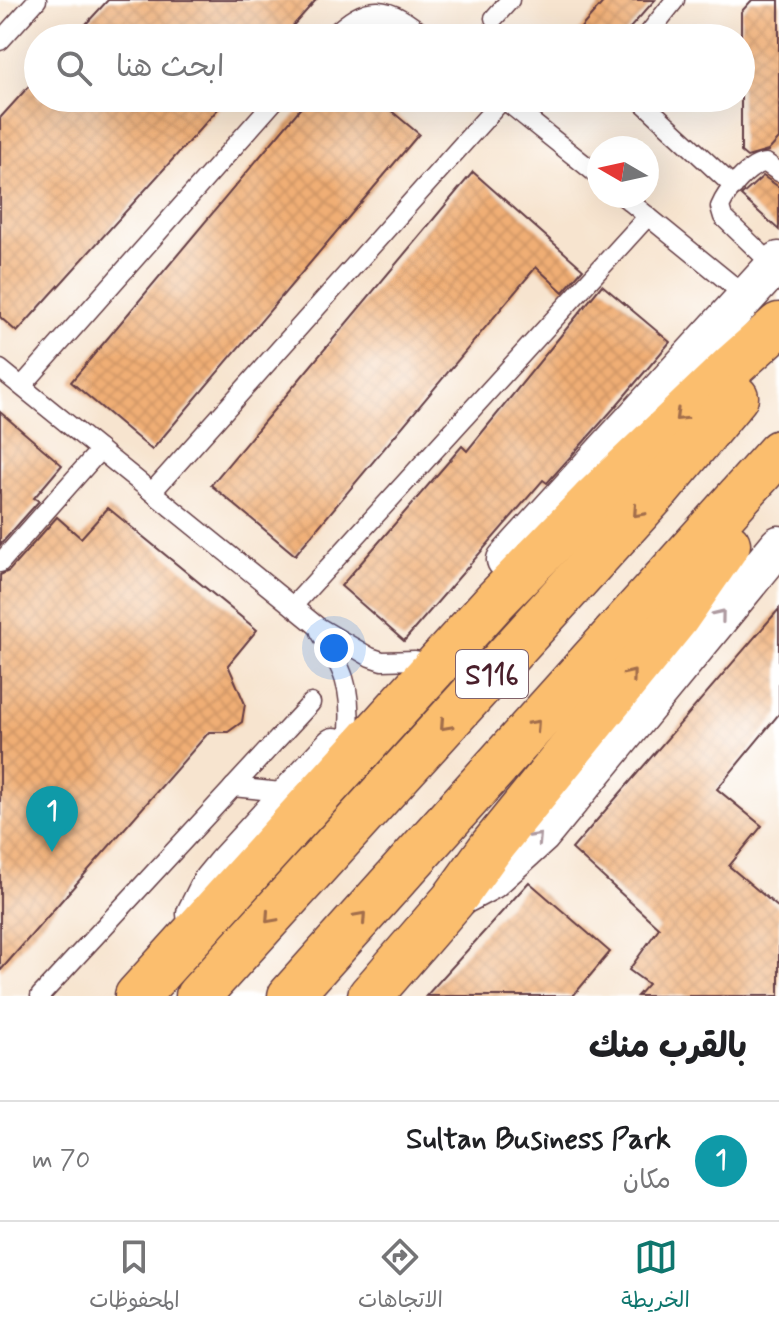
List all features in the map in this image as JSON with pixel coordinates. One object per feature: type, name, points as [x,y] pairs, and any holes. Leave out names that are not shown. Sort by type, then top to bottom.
[{"type":"highway","points":[[137,996],[495,601],[592,501],[779,325]]},
{"type":"highway","name":"S116","points":[[198,996],[659,489],[779,346]]},
{"type":"highway","name":"S116","points":[[290,996],[779,452]]},
{"type":"highway","points":[[370,996],[453,900],[492,846],[699,588],[741,519],[750,485]]},
{"type":"street","points":[[189,940],[194,920],[212,882],[776,264]]},
{"type":"street","points":[[453,900],[491,880],[541,835],[764,580],[779,545]]},
{"type":"lane","points":[[0,41],[37,0]]},
{"type":"lane","points":[[494,18],[510,0]]},
{"type":"lane","points":[[656,24],[675,0]]},
{"type":"lane","points":[[343,24],[357,12],[379,8],[401,16],[411,24]]},
{"type":"lane","points":[[22,386],[265,112]]},
{"type":"lane","points":[[152,492],[490,112]]},
{"type":"lane","points":[[519,112],[587,166]]},
{"type":"lane","points":[[653,112],[734,187]]},
{"type":"lane","points":[[776,264],[723,217],[722,202],[760,163],[766,163],[779,172]]},
{"type":"lane","points":[[638,208],[747,297]]},
{"type":"lane","points":[[293,606],[648,216]]},
{"type":"lane","points":[[0,369],[317,626],[370,657],[382,661],[415,660]]},
{"type":"lane","points":[[0,563],[100,450]]},
{"type":"lane","points":[[317,626],[339,661],[347,682],[351,704],[349,731]]},
{"type":"lane","points":[[40,996],[311,703]]},
{"type":"lane","points":[[233,787],[291,793]]},
{"type":"building","points":[[108,0],[316,0],[295,24],[86,24]]},
{"type":"building","points":[[605,0],[655,0],[634,24],[584,24]]},
{"type":"building","points":[[752,0],[779,0],[779,139],[768,151],[747,157],[741,152],[741,112],[755,112],[755,24],[741,24],[741,12]]},
{"type":"building","points":[[24,91],[24,112],[215,112],[17,332],[0,317],[0,118]]},
{"type":"building","points":[[297,112],[393,112],[419,134],[152,450],[71,382]]},
{"type":"building","points":[[473,172],[583,269],[563,292],[536,267],[295,555],[211,485]]},
{"type":"building","points":[[763,176],[779,187],[779,230],[741,196]]},
{"type":"building","points":[[602,285],[670,342],[547,483],[543,480],[404,641],[341,586],[462,446],[467,451]]},
{"type":"building","points":[[0,412],[62,465],[34,498],[39,501],[0,545]]},
{"type":"building","points":[[108,508],[257,630],[228,665],[245,704],[242,722],[228,732],[209,732],[0,971],[0,575],[9,571],[57,517],[81,538]]},
{"type":"building","points":[[779,609],[779,714],[717,789],[762,826],[729,866],[779,908],[779,996],[637,996],[648,984],[629,970],[659,928],[572,849]]},
{"type":"building","points":[[529,882],[610,952],[573,996],[426,996]]},
{"type":"place","name":"Sultan Business Park","points":[[52,852]]}]
